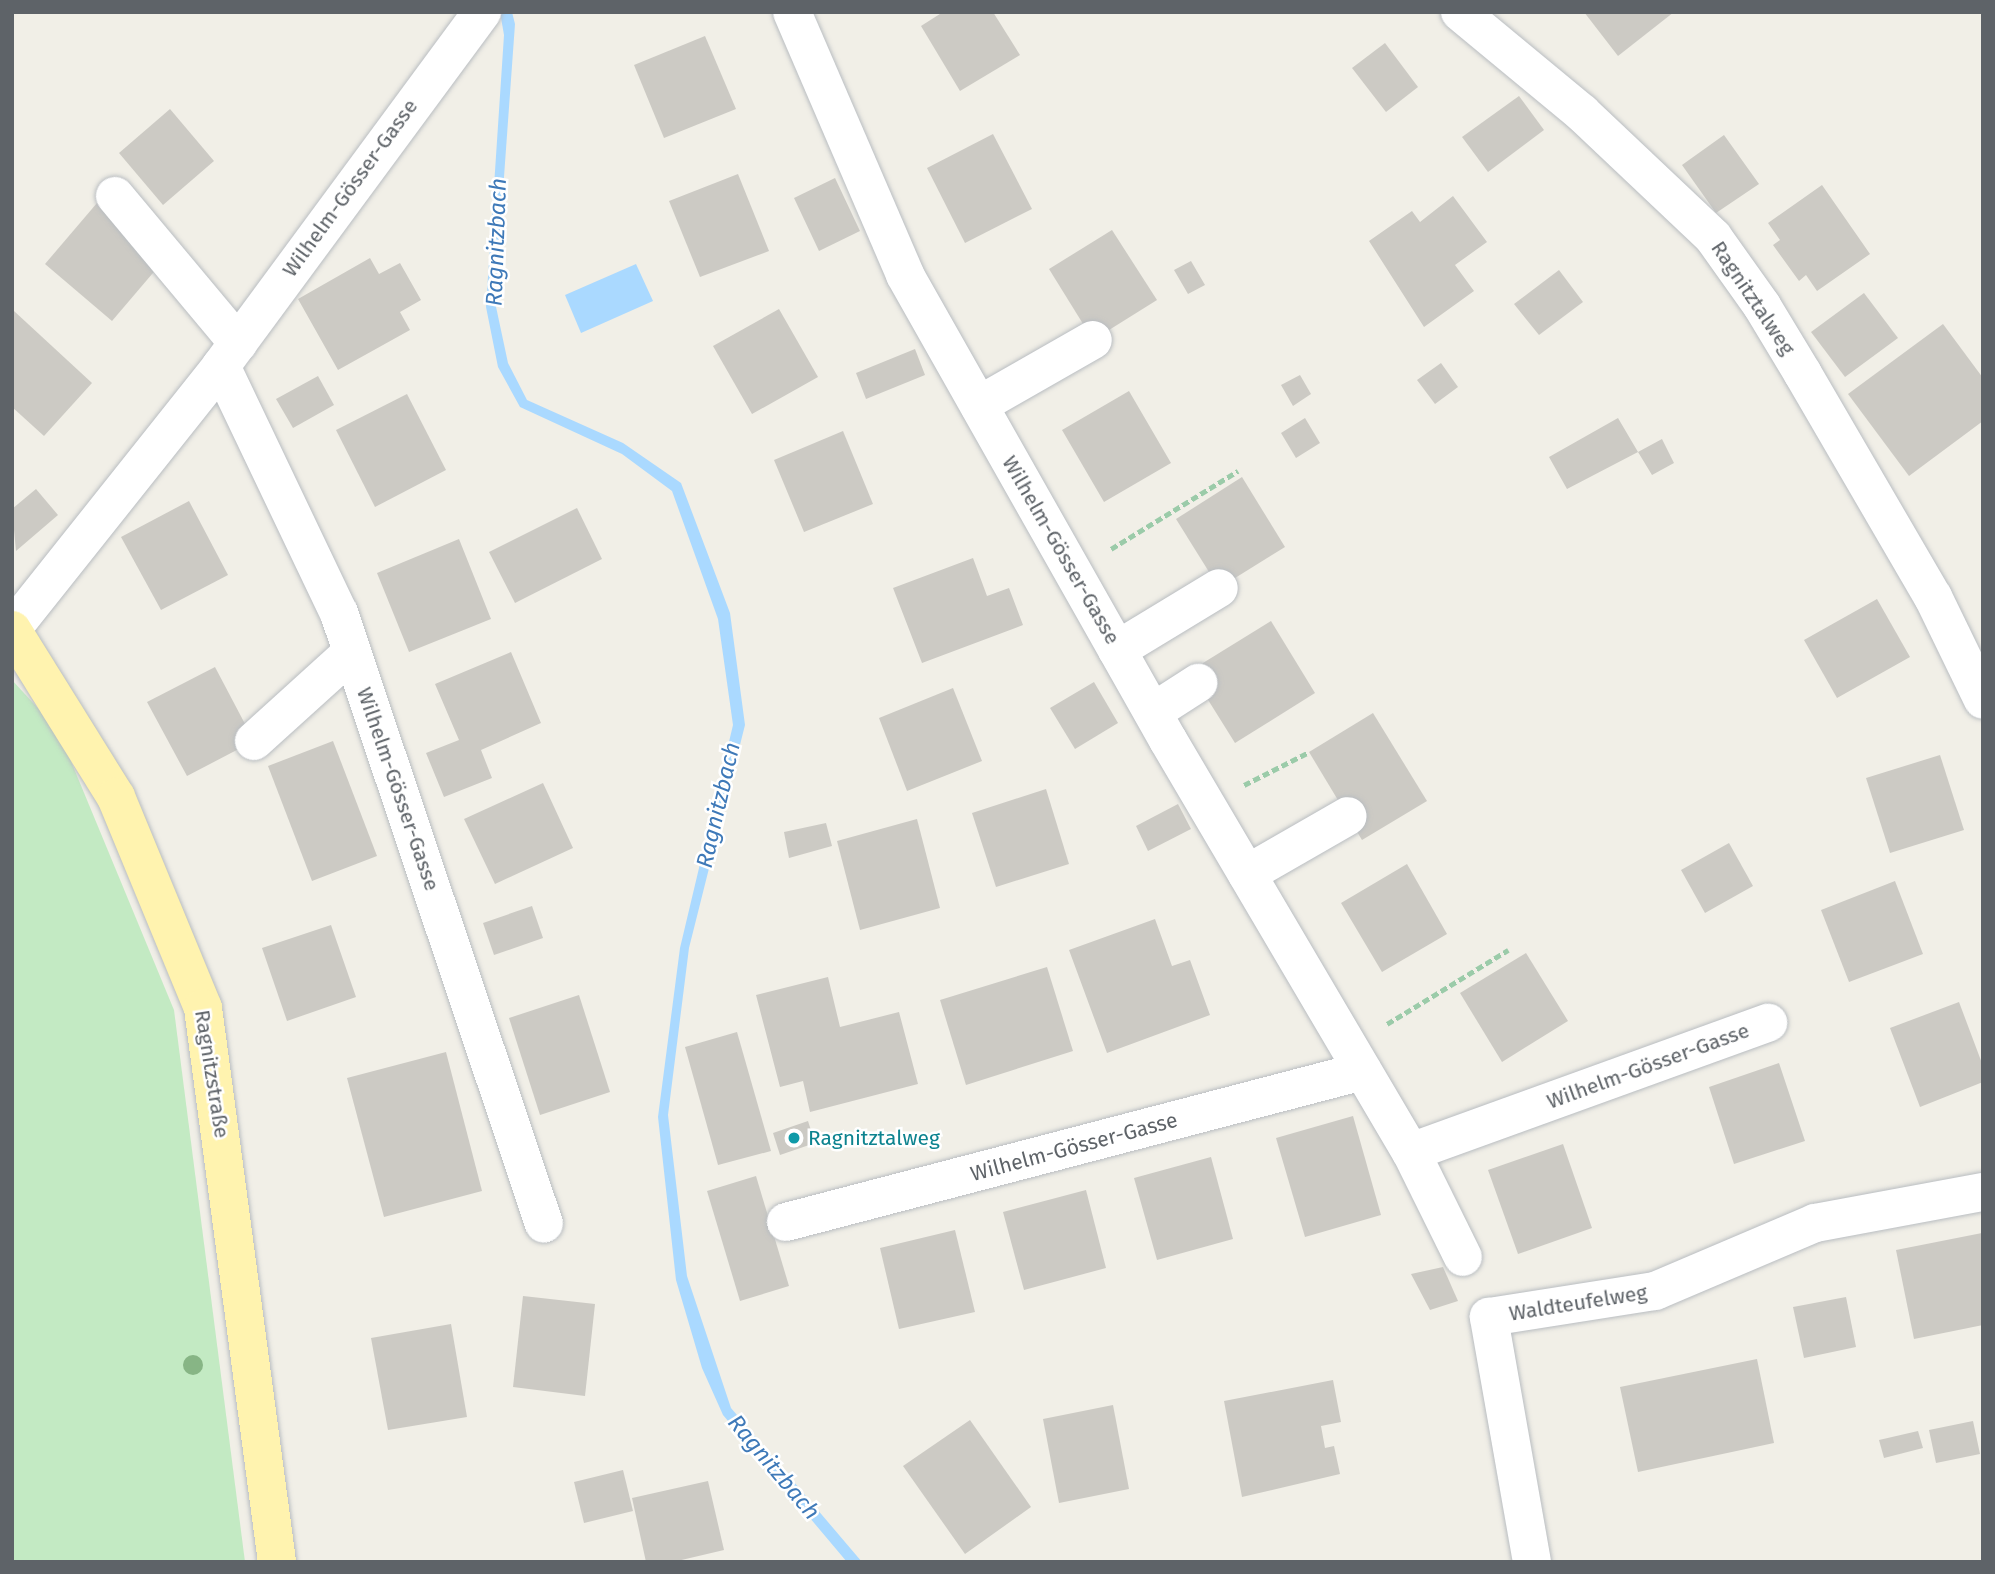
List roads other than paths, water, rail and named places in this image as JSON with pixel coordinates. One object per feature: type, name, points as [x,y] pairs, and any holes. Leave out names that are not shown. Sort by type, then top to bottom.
[{"type":"main road","name":"Ragnitzstraße","points":[[12,629],[116,797],[203,1008],[277,1562]]},
{"type":"street","name":"Wilhelm-Gösser-Gasse","points":[[12,629],[229,354],[454,46],[482,12]]},
{"type":"street","name":"Wilhelm-Gösser-Gasse","points":[[792,12],[905,275],[1117,650],[1410,1152],[1463,1257]]},
{"type":"street","name":"Ragnitztalweg","points":[[1460,12],[1582,113],[1713,237],[1762,306],[1972,646],[1983,700]]},
{"type":"street","points":[[115,196],[229,354]]},
{"type":"street","points":[[978,405],[1093,340]]},
{"type":"street","name":"Wilhelm-Gösser-Gasse","points":[[229,354],[339,613],[544,1224]]},
{"type":"street","points":[[1117,650],[1219,588]]},
{"type":"street","points":[[254,740],[352,652]]},
{"type":"street","points":[[1153,712],[1198,683]]},
{"type":"street","points":[[1247,874],[1348,816]]},
{"type":"street","name":"Wilhelm-Gösser-Gasse","points":[[1410,1152],[1768,1023]]},
{"type":"street","name":"Wilhelm-Gösser-Gasse","points":[[786,1222],[1357,1061]]},
{"type":"street","name":"Waldteufelweg","points":[[1532,1562],[1489,1317],[1655,1291],[1815,1223],[1983,1192]]},
{"type":"water","name":"Ragnitzbach","points":[[500,12],[512,12],[515,24],[495,302],[508,363],[527,400],[623,443],[681,483],[730,613],[745,725],[689,948],[668,1115],[687,1276],[731,1408],[862,1562],[847,1562],[723,1415],[702,1368],[676,1280],[658,1117],[680,948],[733,725],[718,619],[672,491],[622,454],[520,407],[498,367],[486,307],[504,35]]},
{"type":"water","points":[[636,264],[653,301],[581,333],[565,295]]},
{"type":"place","name":"Ragnitztalweg","points":[[794,1138]]}]
